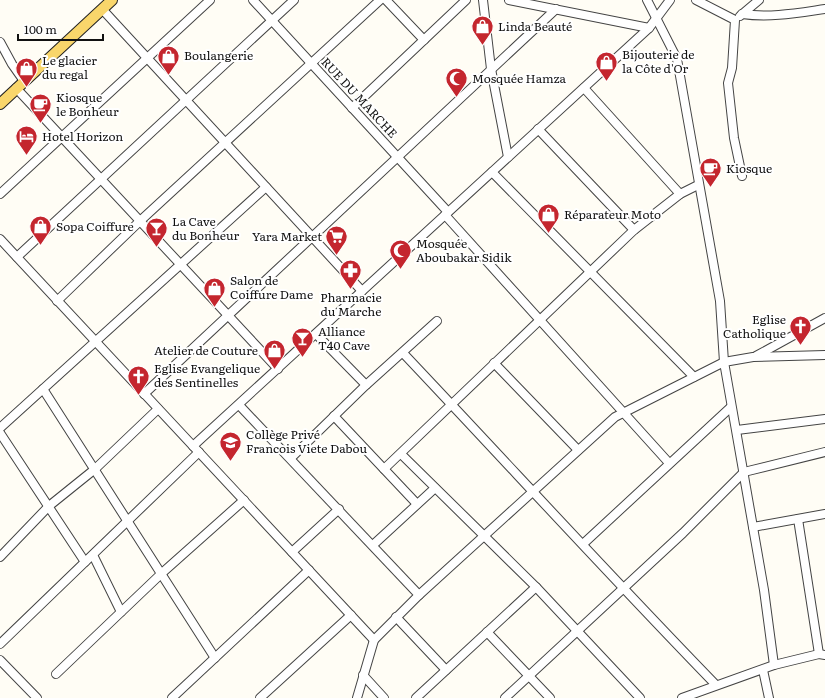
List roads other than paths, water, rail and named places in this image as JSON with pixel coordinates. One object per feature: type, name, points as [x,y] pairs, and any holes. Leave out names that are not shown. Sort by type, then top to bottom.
[{"type":"main road","points":[[0,104],[112,0]]},
{"type":"street","points":[[0,194],[146,57],[210,0]]},
{"type":"street","name":"RUE DU MARCHE","points":[[253,0],[397,157],[669,463]]},
{"type":"street","points":[[17,257],[294,0]]},
{"type":"street","points":[[57,301],[140,221],[380,0]]},
{"type":"street","points":[[386,0],[424,40]]},
{"type":"street","points":[[352,108],[466,0]]},
{"type":"street","points":[[483,0],[491,69],[508,157]]},
{"type":"street","points":[[509,0],[649,28]]},
{"type":"street","points":[[647,0],[677,59],[698,185],[720,301],[724,362],[764,590],[774,666]]},
{"type":"street","points":[[1,641],[93,555],[239,404],[649,28],[670,0]]},
{"type":"street","points":[[696,0],[735,20]]},
{"type":"street","points":[[742,176],[734,138],[728,83],[732,68],[735,20],[759,0]]},
{"type":"street","points":[[102,9],[362,291]]},
{"type":"street","points":[[144,394],[556,9]]},
{"type":"street","points":[[742,14],[760,17],[825,9]]},
{"type":"street","points":[[0,42],[12,64],[24,81]]},
{"type":"street","points":[[16,88],[278,369]]},
{"type":"street","points":[[584,88],[680,194]]},
{"type":"street","points":[[538,129],[634,230]]},
{"type":"street","points":[[492,172],[694,376]]},
{"type":"street","points":[[384,469],[453,405],[540,318],[634,230],[680,194],[698,185]]},
{"type":"street","points":[[0,428],[266,188]]},
{"type":"street","points":[[0,239],[374,640]]},
{"type":"street","points":[[754,357],[825,318]]},
{"type":"street","points":[[291,458],[366,385],[437,321]]},
{"type":"street","points":[[316,334],[366,385]]},
{"type":"street","points":[[403,353],[583,544],[623,589],[716,685]]},
{"type":"street","points":[[356,697],[374,640],[419,595],[534,492],[601,428],[624,412],[724,362],[754,357],[825,355]]},
{"type":"street","points":[[494,363],[578,450]]},
{"type":"street","points":[[43,389],[215,658]]},
{"type":"street","points":[[239,404],[419,595]]},
{"type":"street","points":[[583,544],[731,406]]},
{"type":"street","points":[[1,554],[49,506],[95,469],[158,409]]},
{"type":"street","points":[[334,416],[417,504]]},
{"type":"street","points":[[737,430],[825,419]]},
{"type":"street","points":[[0,433],[85,562]]},
{"type":"street","points":[[506,698],[579,631],[744,472],[825,452]]},
{"type":"street","points":[[401,454],[536,587],[579,631],[640,698]]},
{"type":"street","points":[[373,545],[434,488]]},
{"type":"street","points":[[56,674],[162,573],[244,500]]},
{"type":"street","points":[[292,552],[339,509]]},
{"type":"street","points":[[753,527],[825,514]]},
{"type":"street","points":[[682,698],[774,666],[822,655],[798,519]]},
{"type":"street","points":[[93,555],[121,612]]},
{"type":"street","points":[[172,698],[309,570]]},
{"type":"street","points":[[416,698],[536,587]]},
{"type":"street","points":[[260,698],[351,615]]},
{"type":"street","points":[[396,617],[446,670]]},
{"type":"street","points":[[488,632],[550,698]]},
{"type":"street","points":[[0,660],[37,698]]},
{"type":"street","points":[[763,670],[769,698]]},
{"type":"street","points":[[363,675],[384,698]]},
{"type":"place","name":"Linda Beauté","points":[[483,46]]},
{"type":"place","name":"Boulangerie","points":[[168,76]]},
{"type":"place","name":"Bijouterie de la Côte d'Or","points":[[607,82]]},
{"type":"place","name":"Le glacier du regal","points":[[27,88]]},
{"type":"place","name":"Mosquée Hamza","points":[[457,98]]},
{"type":"place","name":"Kiosque le Bonheur","points":[[41,124]]},
{"type":"place","name":"Hotel Horizon","points":[[27,156]]},
{"type":"place","name":"Kiosque","points":[[711,188]]},
{"type":"place","name":"Réparateur Moto","points":[[548,234]]},
{"type":"place","name":"Sopa Coiffure","points":[[40,246]]},
{"type":"place","name":"La Cave du Bonheur","points":[[157,248]]},
{"type":"place","name":"Yara Market","points":[[337,256]]},
{"type":"place","name":"Mosquée Aboubakar Sidik","points":[[401,270]]},
{"type":"place","name":"Pharmacie du Marche","points":[[351,290]]},
{"type":"place","name":"Salon de Coiffure Dame","points":[[215,308]]},
{"type":"place","name":"Eglise Catholique","points":[[801,346]]},
{"type":"place","name":"Alliance T40 Cave","points":[[303,358]]},
{"type":"place","name":"Atelier de Couture","points":[[274,370]]},
{"type":"place","name":"Eglise Evangelique des Sentinelles","points":[[138,396]]},
{"type":"place","name":"Collège Privé Francois Viete Dabou","points":[[231,462]]}]
